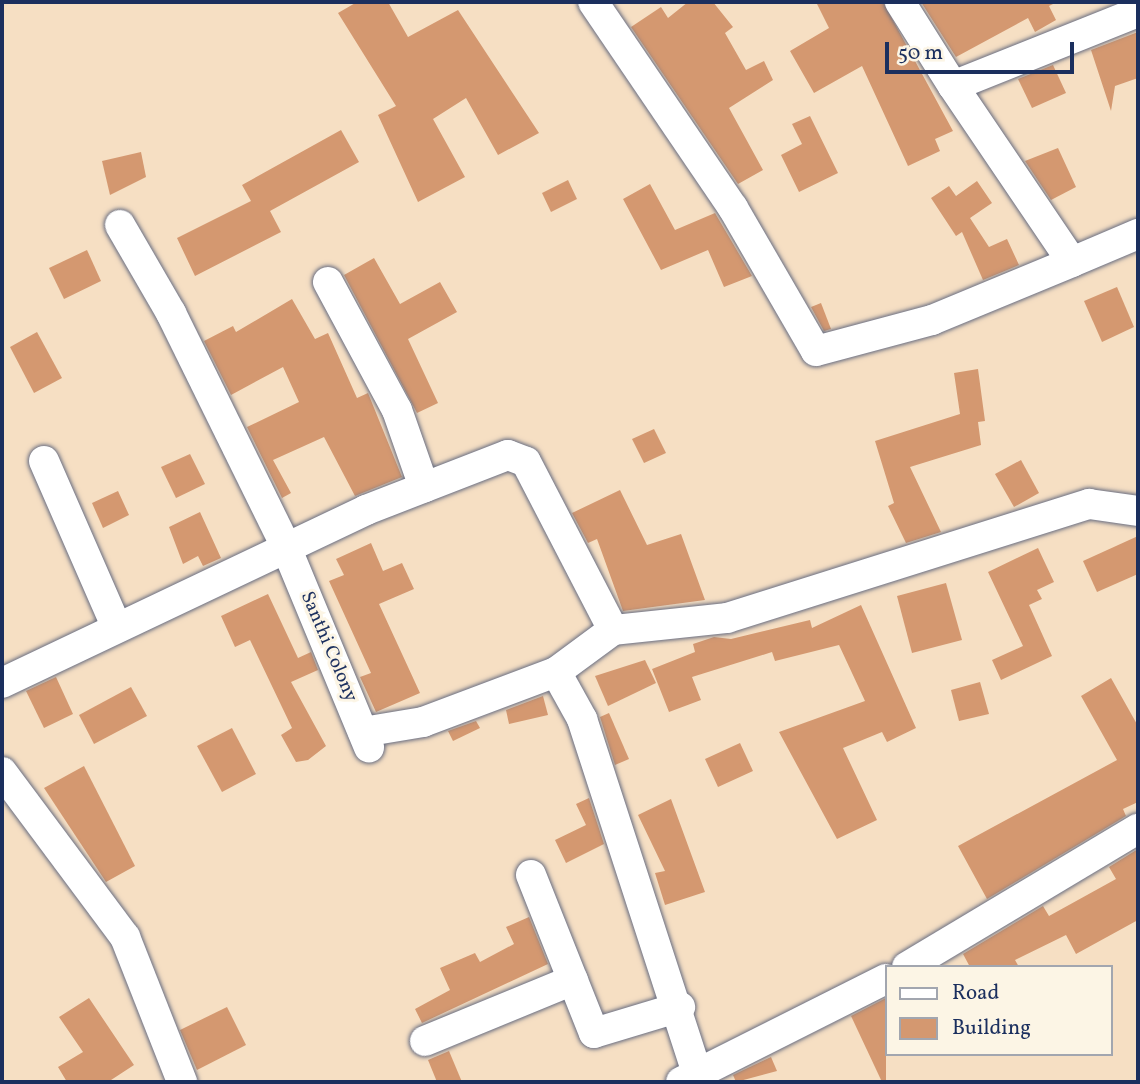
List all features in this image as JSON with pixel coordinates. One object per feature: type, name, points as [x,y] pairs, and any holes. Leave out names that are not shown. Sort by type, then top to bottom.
[{"type":"street","points":[[593,2],[733,208],[816,351],[932,320],[1138,234]]},
{"type":"street","points":[[900,2],[953,86],[1072,262]]},
{"type":"street","points":[[953,86],[1138,12]]},
{"type":"street","name":"Santhi Colony","points":[[120,225],[171,313],[286,547],[366,740],[423,722],[556,672]]},
{"type":"street","points":[[328,282],[397,410],[424,487]]},
{"type":"street","points":[[2,683],[116,626],[286,547],[424,487],[508,455],[526,462],[613,630]]},
{"type":"street","points":[[44,461],[116,626]]},
{"type":"street","points":[[884,980],[693,1079],[680,1007],[582,719],[556,672],[613,630],[727,618],[1089,504],[1138,511]]},
{"type":"street","points":[[2,772],[125,937],[182,1082]]},
{"type":"street","points":[[910,965],[1138,829]]},
{"type":"street","points":[[531,875],[594,1033],[680,1007]]},
{"type":"street","points":[[425,1041],[573,980]]},
{"type":"building","points":[[357,2],[388,2],[408,37],[458,10],[539,133],[498,155],[466,98],[433,119],[465,177],[418,202],[378,115],[396,106],[338,13]]},
{"type":"building","points":[[688,2],[713,2],[733,27],[725,33],[746,70],[764,61],[773,80],[729,108],[763,170],[738,184],[631,27],[661,7],[668,18]]},
{"type":"building","points":[[816,2],[883,2],[953,131],[935,139],[940,151],[908,166],[862,66],[814,93],[790,51],[829,28]]},
{"type":"building","points":[[921,2],[1057,2],[1049,6],[1056,20],[1035,32],[1028,18],[956,57]]},
{"type":"building","points":[[1138,32],[1138,78],[1115,86],[1111,111],[1091,50]]},
{"type":"building","points":[[1053,65],[1066,93],[1032,108],[1018,79]]},
{"type":"building","points":[[810,116],[838,173],[799,192],[781,155],[802,144],[792,124]]},
{"type":"building","points":[[341,130],[359,162],[270,211],[281,232],[195,276],[177,238],[251,201],[242,185]]},
{"type":"building","points":[[1058,148],[1076,187],[1051,200],[1025,161]]},
{"type":"building","points":[[141,152],[146,177],[110,195],[102,161]]},
{"type":"building","points":[[568,180],[577,199],[551,212],[542,193]]},
{"type":"building","points":[[977,181],[992,203],[970,218],[989,247],[1007,239],[1019,265],[983,280],[962,232],[956,236],[931,198],[949,186],[956,196]]},
{"type":"building","points":[[650,184],[675,230],[715,213],[752,276],[724,287],[708,250],[661,270],[623,199]]},
{"type":"building","points":[[87,250],[101,281],[64,299],[49,268]]},
{"type":"building","points":[[374,258],[400,304],[440,282],[457,312],[408,339],[438,403],[417,413],[344,275]]},
{"type":"building","points":[[1117,287],[1134,327],[1102,342],[1084,301]]},
{"type":"building","points":[[292,299],[315,339],[328,333],[357,398],[368,393],[402,477],[355,496],[324,437],[273,460],[291,493],[282,498],[247,427],[299,402],[283,367],[231,395],[204,341],[233,326],[236,332]]},
{"type":"building","points":[[821,303],[831,329],[824,331],[811,307]]},
{"type":"building","points":[[37,332],[62,378],[34,393],[10,347]]},
{"type":"building","points":[[978,369],[985,421],[978,422],[981,445],[910,467],[941,532],[906,543],[888,506],[894,503],[875,441],[960,414],[954,373]]},
{"type":"building","points":[[654,429],[666,453],[644,463],[632,439]]},
{"type":"building","points":[[190,454],[205,484],[176,498],[161,467]]},
{"type":"building","points":[[1021,460],[1039,493],[1014,507],[995,474]]},
{"type":"building","points":[[620,490],[647,545],[681,534],[705,600],[623,611],[597,539],[588,543],[572,513]]},
{"type":"building","points":[[118,491],[129,515],[103,528],[92,503]]},
{"type":"building","points":[[200,512],[221,558],[203,566],[198,556],[183,564],[169,527]]},
{"type":"building","points":[[1138,536],[1138,574],[1097,592],[1083,561]]},
{"type":"building","points":[[371,543],[383,571],[402,563],[414,589],[379,604],[420,693],[376,712],[360,677],[371,673],[329,581],[344,575],[336,559]]},
{"type":"building","points":[[1038,548],[1054,582],[1037,590],[1042,599],[1029,605],[1052,656],[1001,680],[992,660],[1023,646],[988,572]]},
{"type":"building","points":[[946,583],[962,640],[912,653],[897,596]]},
{"type":"building","points":[[268,594],[298,658],[311,652],[318,670],[291,682],[326,746],[308,760],[296,762],[281,735],[292,728],[250,640],[235,647],[221,616]]},
{"type":"building","points":[[861,605],[916,728],[887,742],[882,732],[843,748],[877,820],[837,839],[779,732],[865,701],[839,645],[775,661],[772,652],[692,677],[701,700],[669,712],[652,669],[695,652],[693,644],[714,637],[731,639],[810,620],[812,628]]},
{"type":"building","points":[[645,660],[656,683],[608,706],[595,676]]},
{"type":"building","points":[[56,677],[73,714],[44,728],[26,691]]},
{"type":"building","points":[[1111,678],[1138,726],[1138,802],[1123,809],[1126,816],[987,899],[958,846],[1117,760],[1081,696]]},
{"type":"building","points":[[980,682],[989,714],[959,721],[951,690]]},
{"type":"building","points":[[131,687],[147,716],[94,744],[79,715]]},
{"type":"building","points":[[543,696],[548,715],[509,724],[506,710]]},
{"type":"building","points":[[609,713],[629,759],[615,765],[600,717]]},
{"type":"building","points":[[476,721],[480,728],[453,741],[448,731]]},
{"type":"building","points":[[232,728],[256,774],[222,792],[197,746]]},
{"type":"building","points":[[740,743],[753,771],[718,787],[705,759]]},
{"type":"building","points":[[84,766],[135,866],[106,882],[44,788]]},
{"type":"building","points":[[589,798],[604,844],[566,863],[555,840],[586,825],[576,804]]},
{"type":"building","points":[[671,799],[705,892],[665,905],[655,873],[665,871],[638,815]]},
{"type":"building","points":[[1138,849],[1138,920],[1076,954],[1066,935],[1015,960],[1018,965],[969,965],[963,954],[1043,906],[1049,916],[1116,879],[1109,867]]},
{"type":"building","points":[[529,917],[548,964],[422,1023],[415,1009],[450,990],[440,968],[475,953],[480,962],[514,944],[506,927]]},
{"type":"building","points":[[89,998],[134,1065],[108,1082],[67,1082],[58,1067],[83,1052],[59,1017]]},
{"type":"building","points":[[884,999],[886,1082],[882,1082],[851,1016]]},
{"type":"building","points":[[227,1007],[246,1045],[197,1070],[180,1030]]},
{"type":"building","points":[[449,1051],[462,1082],[437,1082],[428,1060]]},
{"type":"building","points":[[771,1057],[777,1071],[736,1082],[733,1075]]}]
